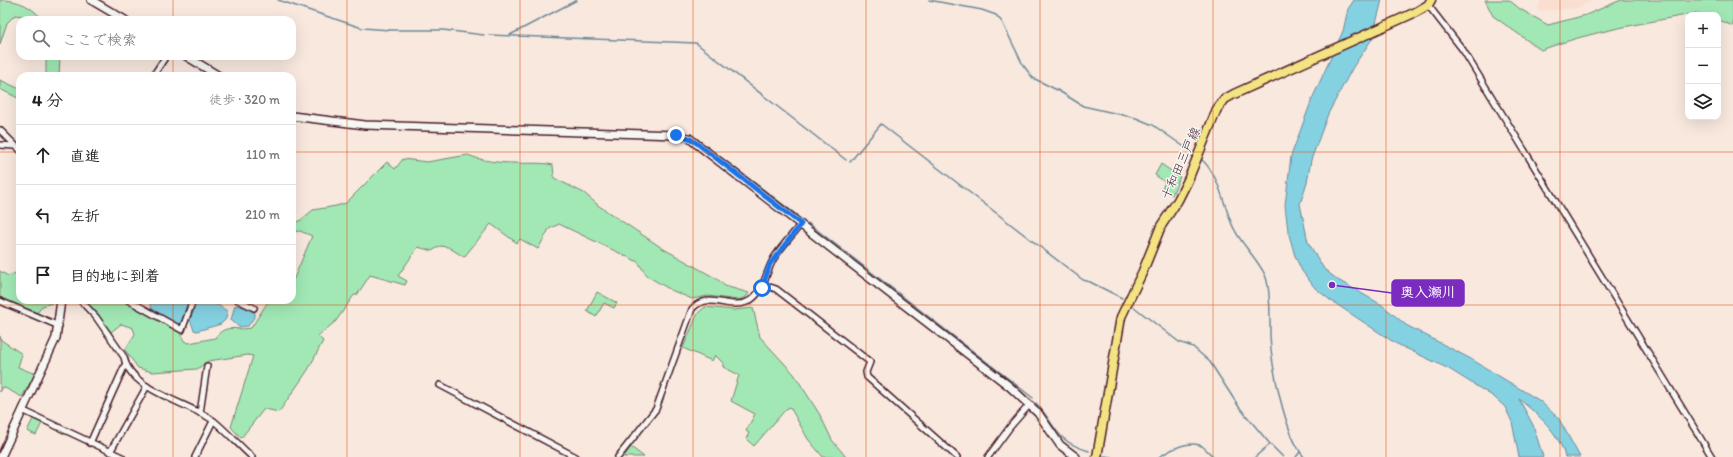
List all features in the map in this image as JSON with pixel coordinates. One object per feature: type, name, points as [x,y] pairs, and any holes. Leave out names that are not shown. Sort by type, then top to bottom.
[{"type":"main road","name":"十和田三戸線","points":[[1097,457],[1120,317],[1143,271],[1161,226],[1178,200],[1188,180],[1214,114],[1227,98],[1388,25],[1429,3]]},
{"type":"street","points":[[91,0],[118,16]]},
{"type":"street","points":[[1429,3],[1463,50],[1712,457]]},
{"type":"street","points":[[156,72],[163,60]]},
{"type":"street","points":[[193,60],[212,72]]},
{"type":"street","points":[[296,116],[365,125],[684,136],[698,144],[1003,381],[1030,404],[1060,445],[1076,457]]},
{"type":"street","points":[[0,130],[14,146]]},
{"type":"street","points":[[0,146],[14,146]]},
{"type":"street","points":[[618,457],[656,409],[663,393],[688,318],[697,303],[709,301],[737,306],[750,301],[762,288],[770,264],[801,224]]},
{"type":"street","points":[[762,288],[770,287],[776,289],[870,362],[866,372],[867,377],[957,457]]},
{"type":"street","points":[[0,301],[58,326]]},
{"type":"street","points":[[1,457],[56,338],[61,304]]},
{"type":"street","points":[[84,304],[96,317],[124,357],[125,365],[90,443]]},
{"type":"street","points":[[135,304],[182,330],[192,304]]},
{"type":"street","points":[[246,304],[254,308]]},
{"type":"street","points":[[125,365],[146,386],[213,421],[252,457]]},
{"type":"street","points":[[200,413],[207,366]]},
{"type":"street","points":[[440,385],[576,457]]},
{"type":"street","points":[[110,452],[146,386]]},
{"type":"street","points":[[988,457],[1030,404]]},
{"type":"street","points":[[22,410],[122,457]]},
{"type":"street","points":[[195,457],[213,421]]},
{"type":"shaded area","points":[[1541,0],[1594,0],[1577,8],[1539,11],[1538,8]]},
{"type":"green space","points":[[0,0],[13,1],[24,5],[39,16],[15,15],[7,23],[0,44]]},
{"type":"green space","points":[[1485,0],[1509,0],[1520,9],[1548,25],[1586,15],[1621,0],[1733,0],[1733,26],[1721,21],[1721,12],[1685,12],[1685,15],[1599,33],[1560,43],[1541,50],[1493,16]]},
{"type":"green space","points":[[46,60],[60,60],[59,72],[46,72]]},
{"type":"green space","points":[[0,80],[16,87],[16,97],[0,89]]},
{"type":"green space","points":[[468,155],[479,159],[497,162],[539,163],[553,165],[554,178],[584,193],[599,206],[662,248],[717,279],[725,286],[749,293],[746,297],[738,300],[708,296],[692,299],[671,290],[647,276],[638,262],[559,224],[549,229],[538,249],[520,239],[517,243],[491,224],[464,257],[448,247],[440,246],[432,251],[418,247],[398,276],[407,281],[405,285],[370,275],[357,295],[354,295],[336,321],[318,336],[323,341],[308,370],[279,412],[264,409],[241,438],[231,427],[253,356],[248,355],[208,361],[197,369],[152,372],[138,368],[125,350],[135,334],[133,328],[121,324],[111,332],[87,304],[131,304],[180,333],[184,341],[189,343],[215,338],[219,333],[231,328],[251,328],[266,304],[296,304],[296,274],[312,236],[300,231],[296,232],[296,222],[313,210],[346,203],[387,162],[395,169],[403,159],[427,162]]},
{"type":"green space","points":[[1161,164],[1180,177],[1172,195],[1162,189],[1165,182],[1155,175]]},
{"type":"green space","points":[[0,271],[8,276],[16,273],[16,304],[49,304],[42,306],[35,316],[0,300]]},
{"type":"green space","points":[[597,292],[617,303],[614,308],[604,303],[596,317],[587,311]]},
{"type":"green space","points":[[705,307],[734,310],[753,308],[760,337],[794,374],[820,415],[832,440],[846,457],[823,457],[808,439],[790,407],[786,409],[754,446],[746,439],[749,433],[746,431],[755,414],[731,401],[739,375],[723,367],[723,363],[715,355],[712,361],[683,348],[698,313]]},
{"type":"green space","points":[[0,336],[1,340],[22,354],[18,367],[35,374],[22,397],[3,387],[0,392]]},
{"type":"green space","points":[[33,419],[42,423],[36,435],[27,431]]},
{"type":"green space","points":[[631,447],[644,457],[624,457]]},
{"type":"water","points":[[1354,0],[1382,0],[1372,39],[1353,67],[1328,114],[1311,160],[1307,182],[1300,204],[1308,242],[1324,269],[1338,280],[1382,305],[1406,325],[1471,359],[1540,401],[1559,419],[1580,457],[1565,457],[1553,432],[1519,399],[1533,425],[1543,457],[1519,457],[1512,422],[1505,407],[1494,397],[1449,369],[1395,343],[1330,300],[1315,288],[1302,271],[1295,256],[1288,231],[1285,205],[1291,156],[1312,99],[1343,31],[1348,9]]},
{"type":"water","points":[[150,304],[187,304],[182,322],[176,324],[152,310]]},
{"type":"water","points":[[196,304],[215,304],[227,311],[226,319],[221,324],[197,331],[194,330],[190,320]]},
{"type":"water","points":[[235,305],[245,307],[255,313],[255,316],[248,326],[239,327],[231,320]]},
{"type":"waterway","points":[[278,0],[362,28],[390,30],[443,30],[484,35]]},
{"type":"waterway","points":[[510,35],[577,0]]},
{"type":"waterway","points":[[929,0],[982,10],[996,15],[1002,22],[1023,65],[1033,78],[1059,91],[1083,106],[1136,118],[1153,125],[1193,153]]},
{"type":"waterway","points":[[489,35],[696,43],[846,160]]},
{"type":"waterway","points":[[850,162],[881,124],[1083,280],[1122,298]]},
{"type":"waterway","points":[[678,132],[689,134],[694,137],[797,215]]},
{"type":"waterway","points":[[1201,159],[1207,165],[1216,180],[1234,229],[1242,243],[1261,268],[1267,280],[1270,304],[1271,348],[1276,381],[1285,417],[1297,447],[1304,457]]},
{"type":"waterway","points":[[808,223],[1033,398]]},
{"type":"waterway","points":[[1134,307],[1179,342],[1193,347],[1210,362],[1239,407],[1270,444]]},
{"type":"waterway","points":[[1036,403],[1062,437],[1077,447],[1089,451]]},
{"type":"waterway","points":[[1159,457],[1169,451],[1191,444],[1202,446],[1214,457]]},
{"type":"waterway","points":[[1255,457],[1270,444],[1283,457]]},
{"type":"waterway","points":[[1296,457],[1300,452]]},
{"type":"waterway","points":[[1104,456],[1111,457]]},
{"type":"place","name":"奥入瀬川","points":[[1332,285]]},
{"type":"route","points":[[676,135],[689,138],[698,144],[801,224],[770,264],[762,288]]}]
